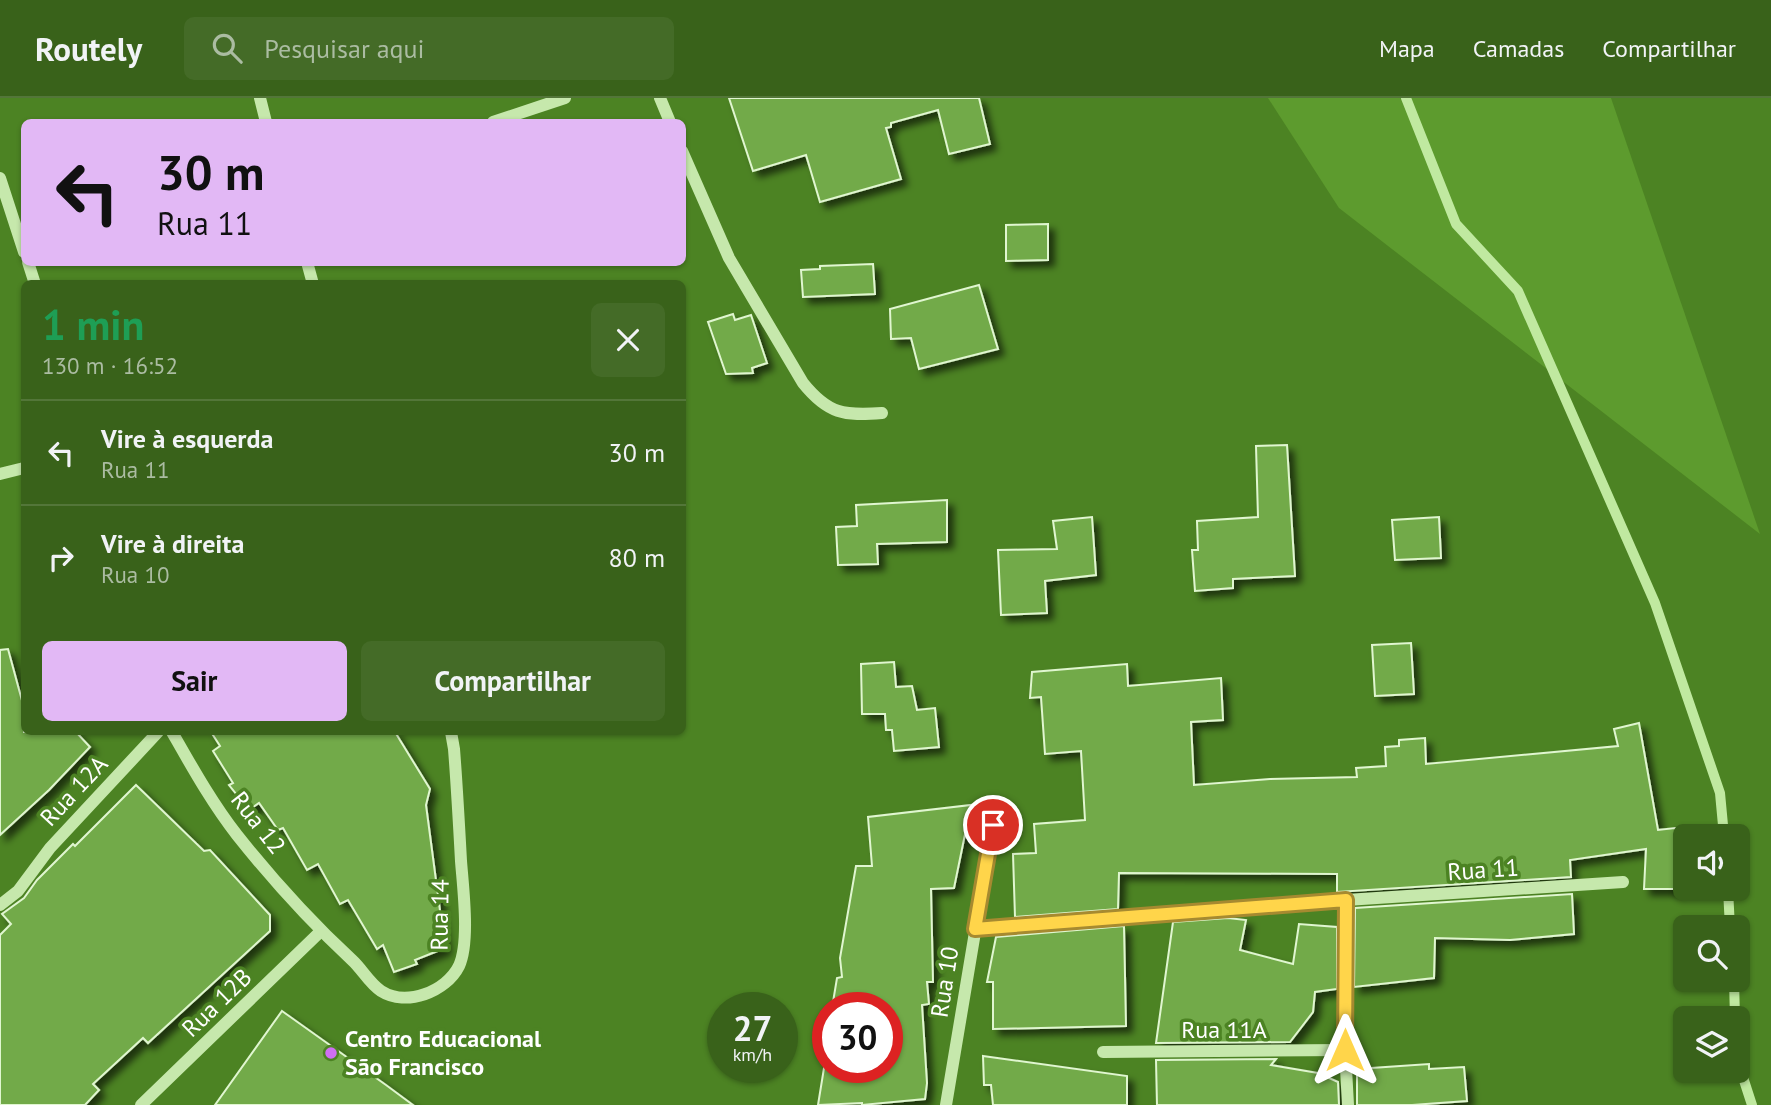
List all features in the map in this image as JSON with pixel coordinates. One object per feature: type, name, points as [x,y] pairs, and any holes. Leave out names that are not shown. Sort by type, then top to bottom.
[{"type":"street","points":[[260,98],[265,119]]},
{"type":"street","points":[[502,119],[565,98]]},
{"type":"street","points":[[660,98],[669,119]]},
{"type":"street","points":[[686,160],[729,258],[803,383],[815,398],[832,409],[852,415],[882,413]]},
{"type":"street","points":[[0,178],[21,243]]},
{"type":"street","points":[[0,474],[21,469]]},
{"type":"street","name":"Rua 12A","points":[[0,905],[18,891],[50,848],[155,735]]},
{"type":"street","name":"Rua 12","points":[[174,735],[236,834],[321,931]]},
{"type":"street","name":"Rua 14","points":[[321,931],[374,984],[382,991],[395,996],[418,997],[431,992],[454,974],[463,953],[464,911],[451,735]]},
{"type":"street","name":"Rua 10","points":[[946,1105],[993,825]]},
{"type":"street","name":"Rua 11","points":[[975,929],[1623,882]]},
{"type":"street","points":[[1346,900],[1345,1050],[1348,1105]]},
{"type":"street","name":"Rua 12B","points":[[141,1105],[321,931]]},
{"type":"street","name":"Rua 11A","points":[[1103,1052],[1345,1050]]},
{"type":"green space","points":[[1268,98],[1611,98],[1760,534],[1339,208]]},
{"type":"building","points":[[729,98],[979,98],[990,144],[949,154],[938,110],[891,123],[891,127],[886,128],[901,179],[820,202],[806,155],[753,171]]},
{"type":"building","points":[[1048,224],[1048,260],[1006,261],[1006,225]]},
{"type":"building","points":[[873,264],[875,294],[803,297],[801,270],[820,269],[820,266]]},
{"type":"building","points":[[979,285],[998,349],[919,369],[911,338],[891,339],[890,309]]},
{"type":"building","points":[[733,314],[735,320],[751,315],[767,363],[752,368],[753,373],[726,374],[708,322]]},
{"type":"building","points":[[1287,445],[1295,576],[1233,579],[1233,588],[1195,591],[1192,550],[1198,550],[1197,521],[1258,517],[1256,446]]},
{"type":"building","points":[[947,500],[947,542],[877,544],[878,564],[838,565],[836,527],[857,526],[856,505]]},
{"type":"building","points":[[1092,517],[1096,575],[1045,581],[1047,613],[1001,615],[998,550],[1057,549],[1053,521]]},
{"type":"building","points":[[1439,517],[1441,558],[1395,560],[1392,520]]},
{"type":"building","points":[[1411,643],[1414,694],[1375,696],[1372,645]]},
{"type":"building","points":[[8,649],[21,697],[21,735],[79,735],[90,747],[0,835],[0,650]]},
{"type":"building","points":[[894,662],[896,687],[912,686],[917,710],[935,708],[939,747],[894,751],[892,730],[886,730],[885,714],[862,714],[861,664]]},
{"type":"building","points":[[1127,664],[1128,686],[1221,678],[1223,720],[1191,722],[1194,785],[1270,779],[1357,777],[1356,768],[1386,766],[1385,747],[1399,746],[1399,740],[1425,738],[1426,764],[1618,746],[1614,729],[1639,723],[1658,830],[1673,828],[1673,889],[1644,889],[1646,849],[1570,860],[1571,877],[1337,892],[1337,874],[1119,873],[1118,909],[1015,917],[1013,854],[1036,853],[1034,824],[1085,820],[1081,751],[1045,754],[1041,697],[1030,698],[1032,672]]},
{"type":"building","points":[[213,735],[397,735],[430,789],[426,805],[445,948],[415,960],[417,964],[394,972],[383,945],[377,949],[348,900],[340,904],[318,864],[307,870],[283,828],[278,830],[259,803],[249,810],[229,785],[233,783],[213,751],[220,746]]},
{"type":"building","points":[[136,785],[204,851],[210,850],[270,915],[270,931],[148,1043],[143,1038],[93,1084],[99,1090],[85,1105],[0,1105],[0,935],[11,924],[2,914],[24,898],[37,880]]},
{"type":"building","points":[[971,805],[954,888],[931,889],[933,982],[927,982],[929,1004],[922,1005],[927,1083],[925,1099],[862,1105],[818,1105],[822,1083],[903,1083],[903,992],[835,992],[837,978],[842,977],[840,958],[856,866],[872,866],[868,817]]},
{"type":"building","points":[[1572,894],[1574,934],[1510,940],[1435,938],[1434,978],[1354,987],[1355,908]]},
{"type":"building","points":[[1228,918],[1246,920],[1240,950],[1293,964],[1299,924],[1337,927],[1337,989],[1315,992],[1313,1012],[1290,1042],[1156,1043],[1173,922]]},
{"type":"building","points":[[1124,926],[1126,1026],[993,1029],[993,982],[987,982],[996,937]]},
{"type":"building","points":[[282,1011],[386,1085],[413,1105],[215,1105]]},
{"type":"building","points":[[983,1056],[1127,1076],[1127,1105],[993,1105],[991,1085],[984,1085]]},
{"type":"building","points":[[1276,1059],[1271,1065],[1318,1073],[1338,1082],[1339,1105],[1157,1105],[1156,1060]]},
{"type":"building","points":[[1429,1064],[1429,1069],[1464,1067],[1467,1101],[1357,1105],[1357,1069]]},
{"type":"waterway","points":[[1406,98],[1456,224],[1518,291],[1655,603],[1720,793],[1723,824]]},
{"type":"waterway","points":[[1729,901],[1729,915]]},
{"type":"waterway","points":[[1734,992],[1735,1006]]},
{"type":"waterway","points":[[1745,1083],[1752,1105]]},
{"type":"place","name":"Centro Educacional São Francisco","points":[[331,1053]]},
{"type":"route","points":[[993,825],[975,929],[1346,900],[1345,1050]]}]
